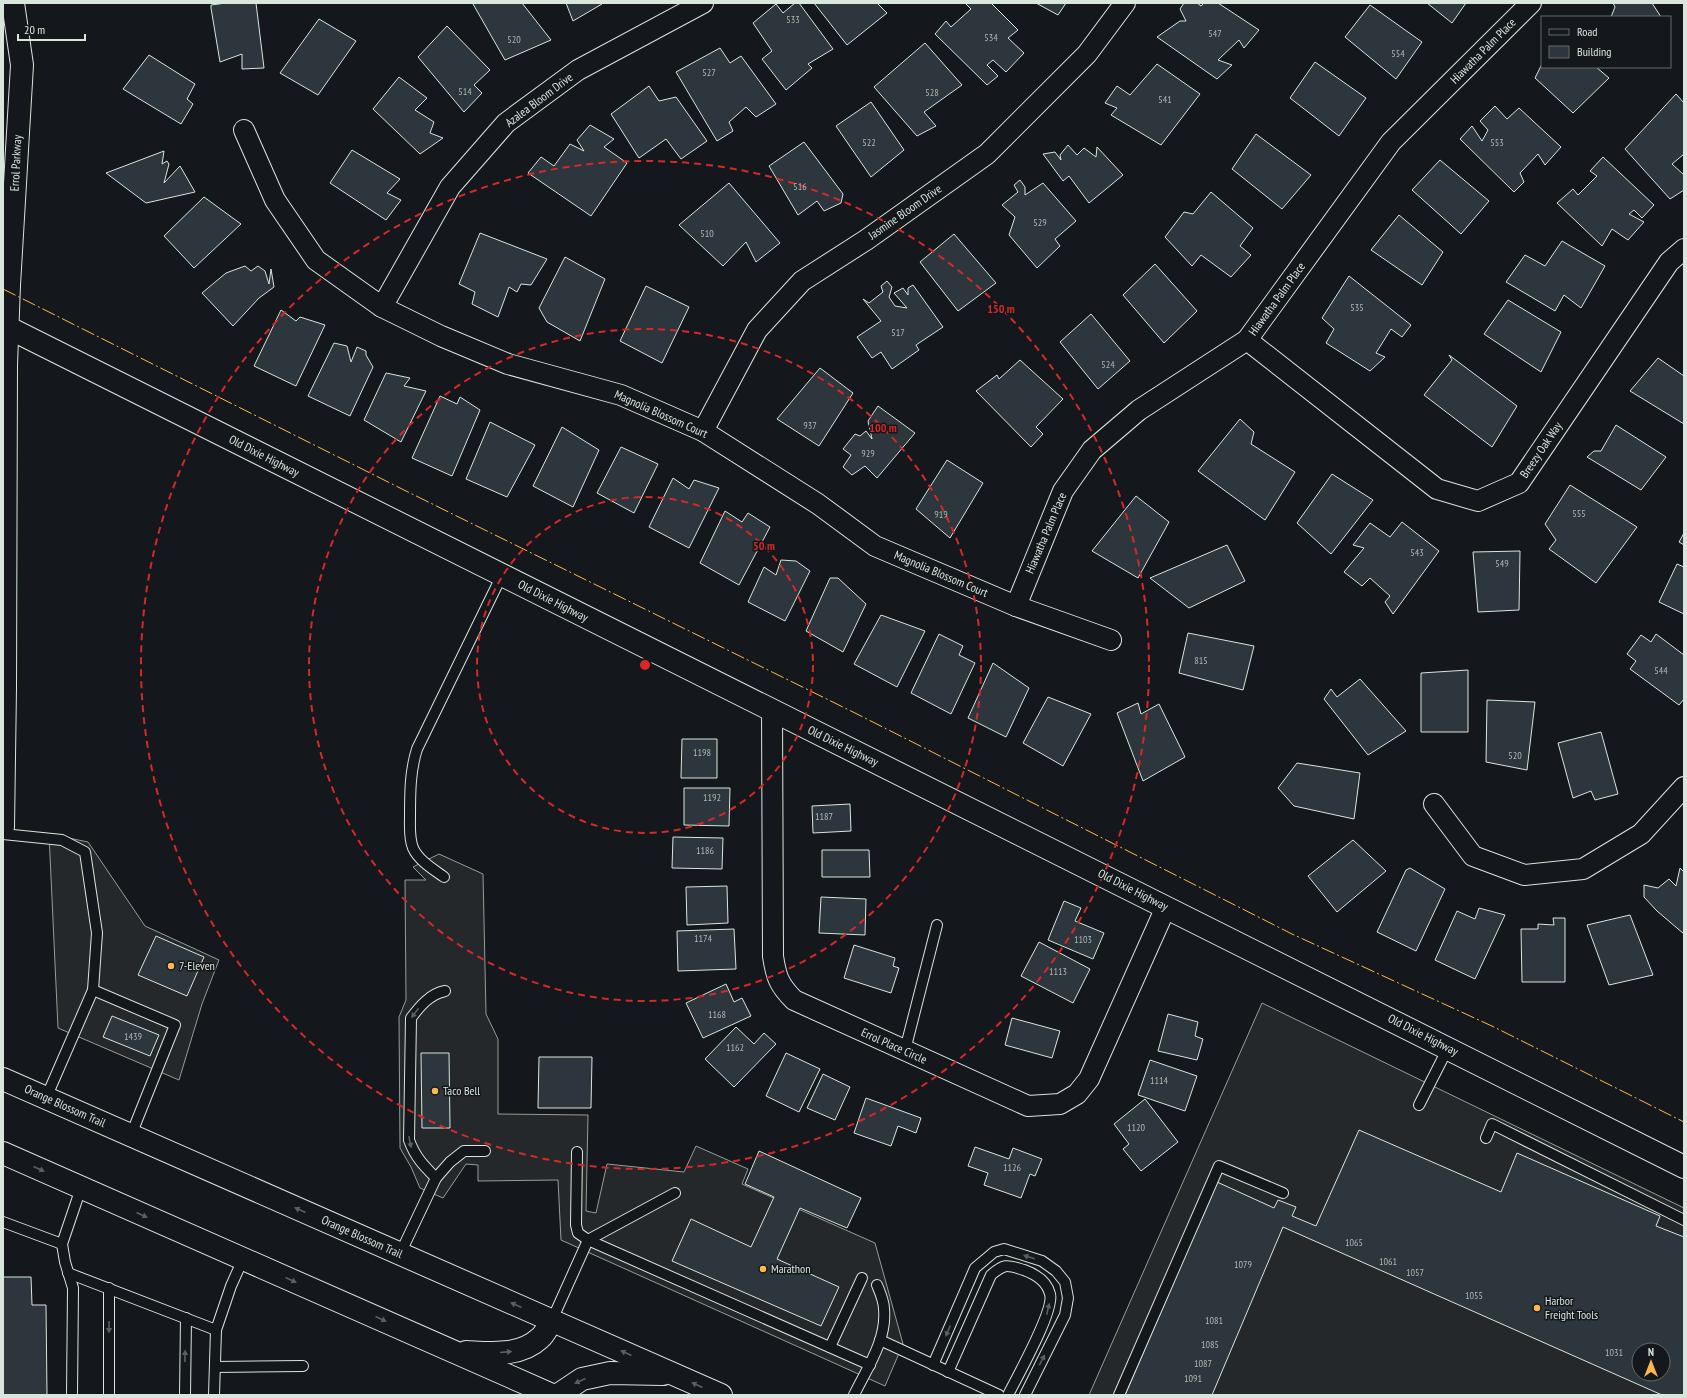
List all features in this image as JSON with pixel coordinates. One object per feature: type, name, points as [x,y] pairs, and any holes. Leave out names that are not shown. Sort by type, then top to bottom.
[{"type":"street","name":"Errol Parkway","points":[[3,827],[6,326],[22,65],[13,3]]},
{"type":"street","name":"Azalea Bloom Drive","points":[[382,307],[450,187],[506,123],[578,70],[680,8],[703,3]]},
{"type":"street","name":"Jasmine Bloom Drive","points":[[703,431],[757,330],[802,281],[866,240],[987,154],[1087,54],[1125,3]]},
{"type":"street","name":"Hiawatha Palm Place","points":[[1016,606],[1064,491],[1092,450],[1139,410],[1247,340],[1391,142],[1531,3]]},
{"type":"street","name":"Magnolia Blossom Court","points":[[244,130],[275,200],[316,260],[382,307],[441,336],[508,364],[621,394],[703,431],[818,504],[875,546],[1016,606],[1111,640]]},
{"type":"street","name":"Breezy Oak Way","points":[[1247,340],[1438,490],[1478,501],[1519,483],[1669,262],[1684,248]]},
{"type":"street","name":"Old Dixie Highway","points":[[6,326],[502,576],[1166,906],[1684,1167]]},
{"type":"street","name":"Errol Place Circle","points":[[772,710],[773,956],[775,972],[781,987],[794,1000],[1028,1106],[1060,1104],[1077,1094],[1089,1078],[1166,906]]},
{"type":"street","points":[[1434,804],[1473,856],[1524,875],[1583,869],[1641,834],[1684,787]]},
{"type":"street","name":"Orange Blossom Trail","points":[[3,1079],[721,1395]]},
{"type":"street","points":[[3,1153],[552,1395]]},
{"type":"street","points":[[453,1351],[508,1353],[527,1347],[541,1338],[552,1320]]},
{"type":"street","points":[[558,1395],[582,1379],[610,1373],[674,1374]]},
{"type":"lane","points":[[444,878],[424,863],[413,848],[410,836],[410,779],[413,761],[417,749],[502,576]]},
{"type":"lane","points":[[3,834],[62,840],[85,852],[98,933],[93,990],[46,1098]]},
{"type":"lane","points":[[905,1050],[937,925]]},
{"type":"lane","points":[[93,990],[175,1025],[131,1135]]},
{"type":"lane","points":[[436,1178],[419,1161],[413,1152],[409,1140],[411,1018],[431,997],[437,993],[445,991]]},
{"type":"lane","points":[[1419,1105],[1448,1048]]},
{"type":"lane","points":[[1486,1138],[1492,1124],[1684,1220]]},
{"type":"lane","points":[[400,1254],[436,1178],[450,1162],[464,1151],[485,1151]]},
{"type":"lane","points":[[577,1152],[576,1225],[578,1233],[588,1240],[870,1365]]},
{"type":"lane","points":[[1119,1395],[1220,1166],[1284,1193]]},
{"type":"lane","points":[[72,1395],[72,1288],[62,1244],[81,1188]]},
{"type":"lane","points":[[552,1320],[588,1240],[675,1193]]},
{"type":"lane","points":[[3,1222],[62,1244]]},
{"type":"lane","points":[[933,1364],[975,1268],[994,1252],[1004,1249],[1042,1261],[1056,1271],[1066,1282],[1068,1298],[1066,1315],[1025,1395]]},
{"type":"lane","points":[[214,1395],[216,1330],[231,1286],[243,1259]]},
{"type":"lane","points":[[948,1372],[991,1275],[1007,1265],[1028,1272],[1046,1283],[1051,1295],[1047,1315],[1008,1395]]},
{"type":"lane","points":[[68,1272],[216,1330]]},
{"type":"lane","points":[[830,1347],[862,1278]]},
{"type":"lane","points":[[854,1395],[870,1365],[880,1340],[884,1324],[884,1307],[877,1285]]},
{"type":"lane","points":[[109,1288],[109,1395]]},
{"type":"lane","points":[[185,1395],[186,1318]]},
{"type":"lane","points":[[880,1340],[999,1395]]},
{"type":"lane","points":[[215,1368],[303,1366]]},
{"type":"shaded area","points":[[49,834],[88,842],[145,926],[219,960],[202,1004],[179,1080],[58,1028]]},
{"type":"shaded area","points":[[439,854],[483,874],[486,1014],[498,1039],[498,1114],[588,1115],[586,1211],[596,1213],[607,1164],[684,1172],[696,1146],[748,1169],[742,1184],[875,1243],[903,1344],[885,1386],[561,1240],[558,1180],[478,1181],[478,1165],[466,1164],[443,1198],[420,1188],[411,1167],[400,1148],[399,1017],[406,1000],[405,880],[426,880],[413,867]]},
{"type":"shaded area","points":[[1262,1003],[1684,1208],[1684,1395],[1089,1395]]},
{"type":"building","points":[[226,3],[256,3],[264,68],[242,69],[242,54],[220,62],[211,5]]},
{"type":"building","points":[[522,3],[551,40],[505,60],[473,4]]},
{"type":"building","points":[[566,3],[601,3],[602,4],[573,21]]},
{"type":"building","points":[[795,3],[799,3],[833,49],[808,64],[812,68],[786,90],[762,59],[772,51],[753,23],[776,4],[783,13]]},
{"type":"building","points":[[814,3],[877,3],[887,13],[847,45]]},
{"type":"building","points":[[965,3],[991,3],[1018,30],[1008,38],[1024,53],[1006,72],[993,60],[987,65],[998,76],[987,85],[935,34],[946,21],[951,27],[971,9]]},
{"type":"building","points":[[1036,3],[1066,3],[1058,15]]},
{"type":"building","points":[[1184,3],[1197,3],[1201,6],[1204,3],[1218,3],[1259,30],[1244,48],[1239,40],[1218,60],[1232,65],[1217,79],[1157,37],[1180,21],[1186,21],[1180,9]]},
{"type":"building","points":[[1427,3],[1466,3],[1452,23]]},
{"type":"building","points":[[1613,3],[1652,3],[1660,16],[1611,16],[1615,7]]},
{"type":"building","points":[[1370,5],[1422,42],[1396,79],[1345,37]]},
{"type":"building","points":[[319,19],[356,41],[318,95],[280,73]]},
{"type":"building","points":[[447,26],[490,70],[474,85],[482,93],[464,112],[418,57]]},
{"type":"building","points":[[925,43],[962,85],[924,112],[936,126],[917,136],[874,87]]},
{"type":"building","points":[[720,48],[730,63],[741,56],[776,104],[756,117],[746,107],[729,122],[733,131],[717,141],[676,72]]},
{"type":"building","points":[[149,55],[195,84],[187,99],[193,104],[181,124],[123,89]]},
{"type":"building","points":[[1315,62],[1366,98],[1339,136],[1290,98]]},
{"type":"building","points":[[1157,64],[1200,94],[1161,145],[1111,115],[1117,108],[1105,103],[1117,86],[1130,95]]},
{"type":"building","points":[[1541,66],[1541,68],[1597,68],[1609,78],[1573,113],[1535,78]]},
{"type":"building","points":[[399,77],[427,98],[415,110],[434,122],[430,133],[443,138],[420,154],[373,109]]},
{"type":"building","points":[[649,86],[659,101],[676,97],[707,141],[681,159],[666,139],[639,158],[611,114]]},
{"type":"building","points":[[1676,94],[1684,103],[1684,154],[1672,164],[1684,175],[1684,190],[1670,199],[1625,149]]},
{"type":"building","points":[[871,102],[904,150],[871,177],[836,126]]},
{"type":"building","points":[[1495,106],[1507,119],[1519,108],[1561,147],[1545,165],[1538,154],[1520,173],[1524,182],[1514,192],[1460,139],[1472,126],[1482,141],[1488,130],[1480,121]]},
{"type":"building","points":[[590,125],[614,139],[604,147],[627,163],[591,216],[528,173],[541,157],[554,166],[570,144],[584,151],[577,140]]},
{"type":"building","points":[[1256,134],[1311,175],[1282,209],[1232,169]]},
{"type":"building","points":[[804,142],[843,194],[841,203],[824,211],[817,201],[798,215],[769,166]]},
{"type":"building","points":[[1068,145],[1077,155],[1084,148],[1096,157],[1097,147],[1123,175],[1089,203],[1069,176],[1063,181],[1043,154],[1055,152],[1061,160],[1060,155]]},
{"type":"building","points":[[352,150],[400,179],[387,193],[401,200],[386,220],[330,183]]},
{"type":"building","points":[[164,151],[162,164],[167,161],[169,164],[164,183],[180,166],[195,192],[146,203],[106,173]]},
{"type":"building","points":[[1603,157],[1654,205],[1642,218],[1634,210],[1629,214],[1644,222],[1628,240],[1612,229],[1602,246],[1557,203],[1573,189],[1578,195],[1597,176],[1590,171]]},
{"type":"building","points":[[1440,160],[1489,201],[1461,234],[1412,190]]},
{"type":"building","points":[[1020,180],[1025,187],[1025,195],[1043,183],[1076,221],[1055,239],[1060,246],[1037,268],[1009,235],[1015,217],[1002,205],[1018,192],[1014,185]]},
{"type":"building","points":[[729,183],[780,243],[756,262],[746,242],[723,266],[679,225]]},
{"type":"building","points":[[1211,192],[1253,228],[1240,246],[1251,255],[1231,277],[1201,255],[1192,266],[1165,237],[1184,212],[1193,214]]},
{"type":"building","points":[[204,197],[241,224],[194,268],[164,236]]},
{"type":"building","points":[[1399,215],[1443,252],[1422,285],[1371,250]]},
{"type":"building","points":[[480,233],[547,259],[531,285],[521,284],[517,292],[509,287],[498,317],[472,304],[475,292],[459,284]]},
{"type":"building","points":[[954,234],[996,283],[958,311],[920,262]]},
{"type":"building","points":[[1562,241],[1605,266],[1581,308],[1564,295],[1555,311],[1506,282],[1525,255],[1545,266]]},
{"type":"building","points":[[565,257],[605,279],[580,341],[547,322],[539,308]]},
{"type":"building","points":[[1155,264],[1197,311],[1164,343],[1123,295]]},
{"type":"building","points":[[245,266],[251,271],[258,266],[265,271],[269,284],[271,269],[274,287],[259,298],[233,326],[202,293],[226,273]]},
{"type":"building","points":[[1349,276],[1411,325],[1402,337],[1391,329],[1376,353],[1385,357],[1370,371],[1326,343],[1334,329],[1322,318]]},
{"type":"building","points":[[887,281],[892,287],[889,297],[895,306],[907,308],[894,293],[903,288],[908,295],[908,288],[913,285],[943,327],[916,345],[919,350],[892,369],[881,352],[872,358],[857,337],[881,321],[863,299],[869,303],[883,292],[881,286]]},
{"type":"building","points":[[646,286],[689,307],[662,363],[620,341]]},
{"type":"building","points":[[1508,300],[1561,332],[1541,372],[1484,334]]},
{"type":"building","points":[[281,310],[296,321],[300,317],[325,325],[296,386],[254,366]]},
{"type":"building","points":[[1091,314],[1130,361],[1098,389],[1060,342]]},
{"type":"building","points":[[334,343],[347,346],[351,362],[357,347],[366,351],[366,355],[373,367],[350,416],[308,396]]},
{"type":"building","points":[[1449,355],[1517,406],[1492,447],[1424,395],[1452,360]]},
{"type":"building","points":[[1658,358],[1684,376],[1684,424],[1630,391]]},
{"type":"building","points":[[1020,360],[1063,399],[1036,427],[1043,434],[1031,447],[976,391],[997,375],[999,379]]},
{"type":"building","points":[[820,368],[853,393],[819,446],[777,419]]},
{"type":"building","points":[[386,373],[410,378],[404,386],[426,391],[401,442],[364,420]]},
{"type":"building","points":[[440,396],[457,404],[460,397],[480,410],[452,476],[412,458]]},
{"type":"building","points":[[878,406],[915,433],[877,478],[865,466],[852,475],[843,467],[851,455],[843,449],[855,434],[860,436],[866,431],[872,439],[868,421]]},
{"type":"building","points":[[1240,419],[1254,432],[1251,444],[1295,472],[1265,520],[1198,471]]},
{"type":"building","points":[[490,422],[535,445],[507,497],[466,479]]},
{"type":"building","points":[[1616,425],[1666,457],[1641,490],[1587,457],[1594,451],[1601,451]]},
{"type":"building","points":[[562,427],[599,450],[573,507],[533,486]]},
{"type":"building","points":[[621,447],[658,464],[634,513],[597,493]]},
{"type":"building","points":[[947,460],[983,483],[950,538],[916,509]]},
{"type":"building","points":[[1332,474],[1373,500],[1331,554],[1297,523]]},
{"type":"building","points":[[673,478],[689,489],[694,480],[719,488],[689,548],[649,527]]},
{"type":"building","points":[[1570,485],[1637,527],[1596,583],[1549,549],[1556,540],[1545,524]]},
{"type":"building","points":[[1136,496],[1169,522],[1138,578],[1092,551]]},
{"type":"building","points":[[725,511],[742,522],[748,513],[770,527],[739,585],[700,563]]},
{"type":"building","points":[[1402,522],[1439,551],[1393,614],[1385,602],[1390,596],[1370,578],[1362,586],[1344,572],[1364,548],[1353,545],[1370,523],[1390,537]]},
{"type":"building","points":[[1684,533],[1684,545],[1679,542]]},
{"type":"building","points":[[1227,545],[1245,581],[1189,608],[1150,578]]},
{"type":"building","points":[[1520,551],[1519,610],[1478,612],[1473,552]]},
{"type":"building","points":[[781,560],[796,561],[810,571],[785,621],[748,602],[764,567],[776,575]]},
{"type":"building","points":[[1677,564],[1684,567],[1684,614],[1659,602]]},
{"type":"building","points":[[830,578],[838,578],[866,604],[843,652],[806,631]]},
{"type":"building","points":[[881,615],[925,631],[897,687],[854,664]]},
{"type":"building","points":[[1188,633],[1254,646],[1243,690],[1179,673]]},
{"type":"building","points":[[939,634],[963,646],[959,655],[975,663],[951,714],[911,693]]},
{"type":"building","points":[[1656,634],[1684,655],[1684,699],[1679,705],[1630,669],[1636,661],[1627,654],[1641,635],[1651,642]]},
{"type":"building","points":[[993,663],[1029,688],[1006,737],[968,718]]},
{"type":"building","points":[[1468,670],[1468,732],[1421,732],[1421,673]]},
{"type":"building","points":[[1360,679],[1406,731],[1368,755],[1324,699],[1331,689],[1337,697]]},
{"type":"building","points":[[1048,697],[1091,714],[1063,766],[1023,743]]},
{"type":"building","points":[[1487,700],[1535,702],[1527,770],[1486,762]]},
{"type":"building","points":[[1138,703],[1141,714],[1159,704],[1185,757],[1143,781],[1117,713]]},
{"type":"building","points":[[1601,732],[1618,794],[1595,800],[1591,791],[1573,798],[1558,743]]},
{"type":"building","points":[[682,739],[717,739],[717,778],[681,778]]},
{"type":"building","points":[[1297,763],[1360,773],[1354,819],[1294,806],[1278,788]]},
{"type":"building","points":[[684,788],[730,788],[729,826],[684,825]]},
{"type":"building","points":[[850,804],[851,831],[813,833],[812,806]]},
{"type":"building","points":[[673,837],[723,838],[722,869],[672,868]]},
{"type":"building","points":[[1353,840],[1386,871],[1337,912],[1308,876]]},
{"type":"building","points":[[822,850],[869,850],[870,877],[822,877]]},
{"type":"building","points":[[1410,868],[1445,889],[1416,951],[1377,932],[1406,870]]},
{"type":"building","points":[[1680,868],[1684,872],[1684,934],[1657,911],[1644,897],[1644,885],[1658,888],[1669,879],[1676,886]]},
{"type":"building","points":[[727,886],[728,923],[687,925],[686,887]]},
{"type":"building","points":[[821,897],[866,899],[865,935],[819,933]]},
{"type":"building","points":[[1064,901],[1081,908],[1075,921],[1104,933],[1093,959],[1048,940]]},
{"type":"building","points":[[1479,908],[1505,915],[1475,979],[1435,960],[1457,911],[1475,919]]},
{"type":"building","points":[[1630,915],[1653,975],[1609,985],[1587,925]]},
{"type":"building","points":[[1553,918],[1565,918],[1565,982],[1522,982],[1521,929],[1538,929],[1538,924],[1554,925]]},
{"type":"building","points":[[734,929],[736,969],[678,971],[677,931]]},
{"type":"building","name":"7-Eleven","points":[[156,936],[204,957],[187,996],[138,975]]},
{"type":"building","points":[[1039,942],[1090,969],[1073,1003],[1021,976]]},
{"type":"building","points":[[854,945],[895,958],[893,966],[899,968],[891,993],[844,978]]},
{"type":"building","points":[[726,984],[734,1002],[742,998],[751,1016],[703,1038],[686,1003]]},
{"type":"building","points":[[1168,1014],[1198,1022],[1195,1036],[1203,1039],[1197,1060],[1158,1051]]},
{"type":"building","points":[[112,1016],[159,1035],[150,1056],[103,1037]]},
{"type":"building","points":[[1012,1018],[1060,1031],[1052,1058],[1005,1045]]},
{"type":"building","points":[[736,1027],[754,1044],[764,1033],[776,1044],[734,1087],[705,1059]]},
{"type":"building","name":"Taco Bell","points":[[421,1053],[449,1053],[450,1128],[422,1128]]},
{"type":"building","points":[[786,1053],[820,1069],[799,1112],[766,1096]]},
{"type":"building","points":[[539,1057],[592,1057],[591,1108],[538,1108]]},
{"type":"building","points":[[1150,1060],[1197,1076],[1185,1111],[1138,1095]]},
{"type":"building","points":[[823,1074],[850,1087],[835,1120],[807,1108]]},
{"type":"building","points":[[866,1098],[921,1118],[916,1133],[898,1126],[891,1146],[854,1133]]},
{"type":"building","points":[[1145,1099],[1178,1142],[1141,1171],[1123,1149],[1129,1144],[1114,1124]]},
{"type":"building","points":[[1359,1130],[1501,1192],[1517,1153],[1660,1216],[1656,1226],[1684,1237],[1684,1395],[1662,1395],[1633,1382],[1671,1382],[1671,1342],[1631,1342],[1631,1381],[1283,1227],[1212,1395],[1125,1395],[1217,1182],[1274,1208],[1278,1200],[1296,1207],[1292,1216],[1316,1226]]},
{"type":"building","points":[[975,1147],[1009,1159],[1013,1148],[1042,1159],[1035,1176],[1030,1174],[1021,1198],[984,1185],[988,1173],[968,1166]]},
{"type":"building","points":[[759,1151],[861,1198],[847,1228],[800,1208],[777,1259],[839,1287],[821,1326],[672,1261],[691,1219],[751,1247],[774,1197],[745,1184]]},
{"type":"building","points":[[3,1277],[31,1277],[32,1305],[46,1305],[47,1395],[3,1395]]},
{"type":"power","points":[[3,289],[402,489],[855,713],[1292,934],[1494,1027],[1684,1122]]},
{"type":"place","name":"7-Eleven","points":[[171,966]]},
{"type":"place","name":"Taco Bell","points":[[435,1091]]},
{"type":"place","name":"Marathon","points":[[763,1269]]},
{"type":"place","name":"Harbor Freight Tools","points":[[1537,1308]]}]
